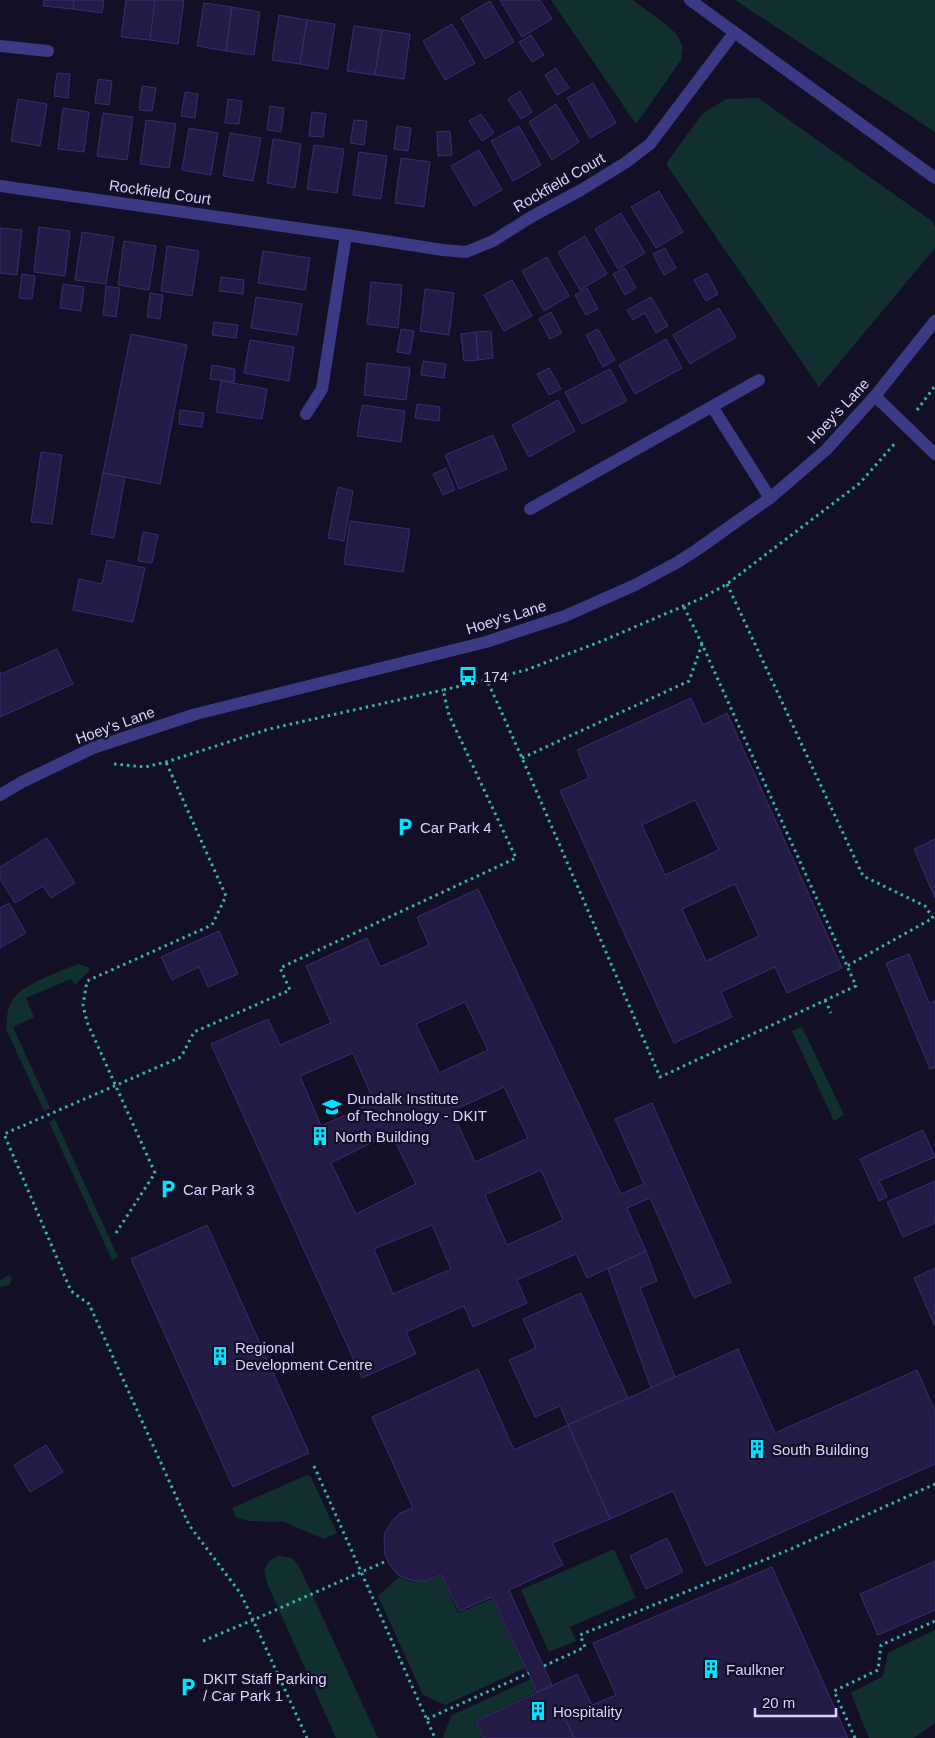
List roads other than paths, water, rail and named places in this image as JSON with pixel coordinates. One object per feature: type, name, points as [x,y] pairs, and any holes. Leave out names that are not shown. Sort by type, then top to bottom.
[{"type":"street","points":[[690,0],[935,178]]},
{"type":"street","name":"Rockfield Court","points":[[0,186],[466,252],[493,241],[531,217],[581,190],[650,144],[734,33]]},
{"type":"street","points":[[0,46],[48,51]]},
{"type":"street","points":[[306,414],[322,389],[346,235]]},
{"type":"street","name":"Hoey's Lane","points":[[0,795],[22,782],[93,748],[196,714],[486,642],[565,616],[635,585],[678,562],[770,498],[826,450],[875,396],[935,321]]},
{"type":"street","points":[[530,509],[713,408],[759,380]]},
{"type":"street","points":[[875,396],[935,454]]},
{"type":"street","points":[[713,408],[770,498]]},
{"type":"place","name":"174","points":[[468,676]]},
{"type":"place","name":"Car Park 4","points":[[405,827]]},
{"type":"place","name":"Dundalk Institute of Technology - DKIT","points":[[332,1107]]},
{"type":"place","name":"North Building","points":[[320,1136]]},
{"type":"place","name":"Car Park 3","points":[[168,1189]]},
{"type":"place","name":"Regional Development Centre","points":[[220,1356]]},
{"type":"place","name":"South Building","points":[[757,1449]]},
{"type":"place","name":"Faulkner","points":[[711,1669]]},
{"type":"place","name":"DKIT Staff Parking / Car Park 1","points":[[188,1687]]},
{"type":"place","name":"Hospitality","points":[[538,1711]]}]
